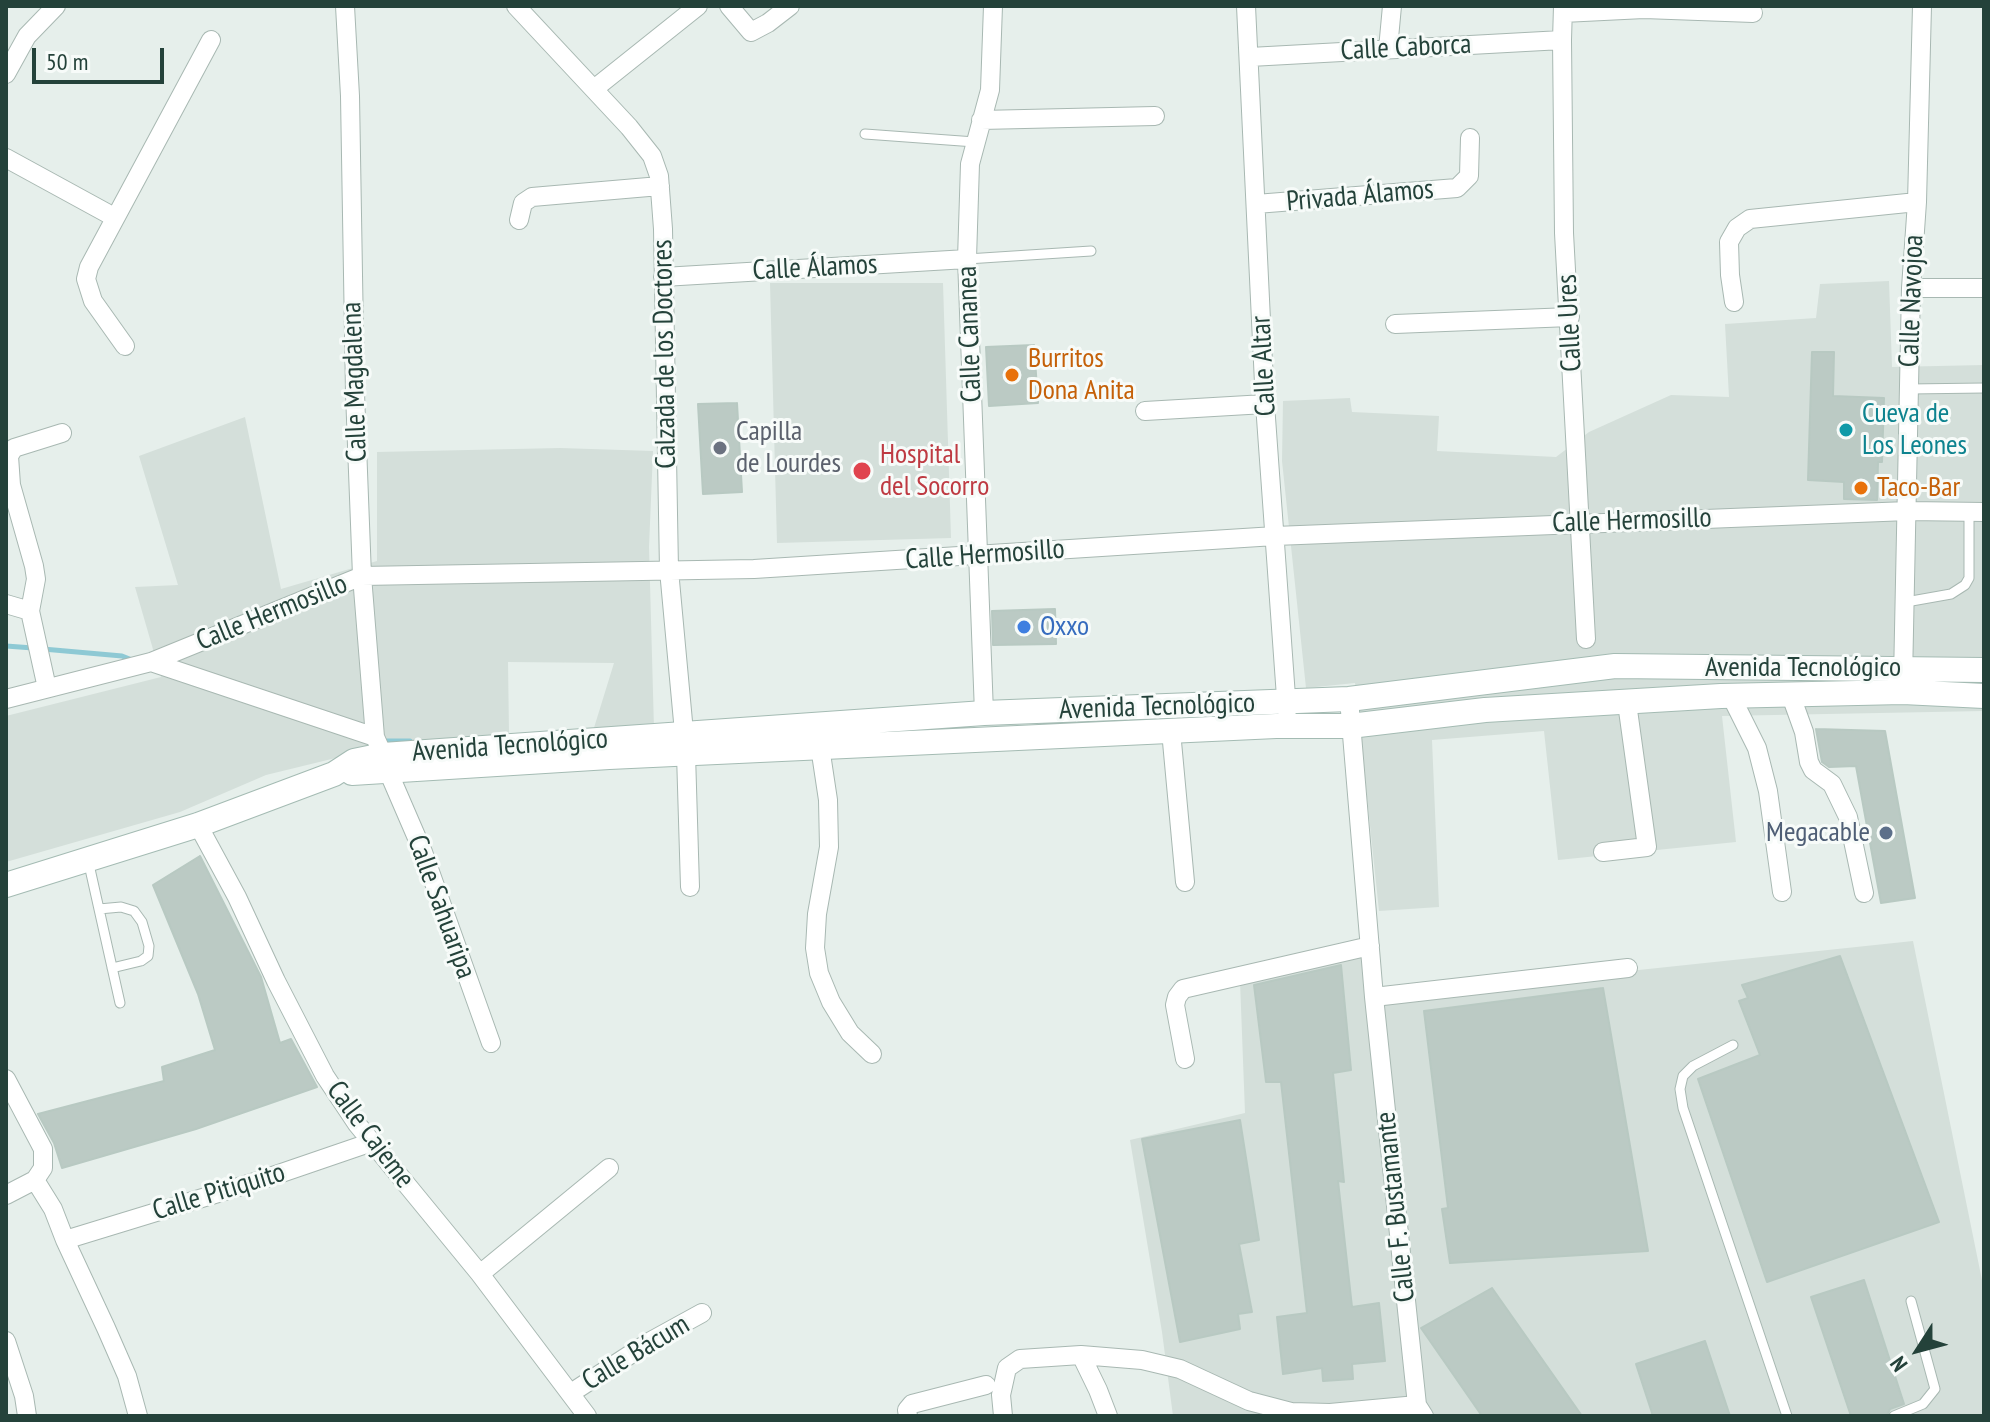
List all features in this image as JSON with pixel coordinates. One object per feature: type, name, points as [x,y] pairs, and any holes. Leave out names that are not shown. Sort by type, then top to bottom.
[{"type":"main road","name":"Avenida Tecnológico","points":[[685,745],[820,747],[1171,731],[1287,714],[1349,699],[1615,666],[1903,680],[1984,696]]},
{"type":"main road","name":"Avenida Tecnológico","points":[[6,885],[198,825],[334,774],[391,757],[685,745],[984,713],[1287,714],[1350,726],[1485,710],[1790,693],[1984,670]]},
{"type":"street","points":[[6,74],[27,36],[56,6]]},
{"type":"street","name":"Calle Magdalena","points":[[345,6],[362,576],[391,757]]},
{"type":"street","name":"Calzada de los Doctores","points":[[516,6],[652,156],[660,186],[669,570],[685,745],[690,887]]},
{"type":"street","points":[[594,89],[698,6]]},
{"type":"street","points":[[729,6],[751,32],[790,6]]},
{"type":"street","name":"Calle Cananea","points":[[984,713],[967,259],[970,164],[990,90],[993,6]]},
{"type":"street","name":"Calle Altar","points":[[1246,6],[1265,404],[1287,714]]},
{"type":"street","points":[[1388,49],[1392,6]]},
{"type":"street","name":"Calle Navojoa","points":[[1903,680],[1911,288],[1917,202],[1922,6]]},
{"type":"street","points":[[1563,9],[1753,13]]},
{"type":"street","name":"Calle Ures","points":[[1563,9],[1564,233],[1586,639]]},
{"type":"street","points":[[125,346],[93,301],[86,279],[89,267],[211,40]]},
{"type":"street","name":"Calle Caborca","points":[[1250,57],[1562,40]]},
{"type":"street","points":[[981,120],[1155,116]]},
{"type":"street","name":"Privada Álamos","points":[[1256,204],[1457,188],[1469,176],[1470,138]]},
{"type":"street","points":[[6,158],[114,217]]},
{"type":"street","points":[[519,220],[523,203],[532,197],[660,186]]},
{"type":"street","points":[[1734,302],[1729,242],[1737,228],[1750,219],[1917,202]]},
{"type":"street","name":"Calle Álamos","points":[[663,277],[967,259]]},
{"type":"street","points":[[1911,288],[1984,288]]},
{"type":"street","points":[[1395,324],[1570,317]]},
{"type":"street","points":[[1145,411],[1265,404]]},
{"type":"street","points":[[47,688],[30,611],[36,579],[11,485],[9,456],[14,448],[62,433]]},
{"type":"street","name":"Calle Hermosillo","points":[[6,699],[151,662],[362,576],[754,569],[1275,536],[1908,511],[1977,512]]},
{"type":"street","points":[[6,604],[30,611]]},
{"type":"street","points":[[151,662],[391,757]]},
{"type":"street","points":[[1790,693],[1804,732],[1809,762],[1813,770],[1832,784],[1848,817],[1864,893]]},
{"type":"street","points":[[1731,696],[1757,748],[1761,763],[1768,791],[1782,892]]},
{"type":"street","name":"Calle F. Bustamante","points":[[1349,699],[1374,997],[1420,1410]]},
{"type":"street","points":[[1603,852],[1647,847],[1627,703]]},
{"type":"street","points":[[1171,731],[1185,882]]},
{"type":"street","points":[[820,747],[828,800],[829,847],[816,926],[819,973],[831,1002],[850,1033],[872,1054]]},
{"type":"street","name":"Calle Sahuaripa","points":[[391,757],[491,1043]]},
{"type":"street","name":"Calle Cajeme","points":[[198,825],[325,1076],[372,1142],[480,1274],[587,1416]]},
{"type":"street","points":[[1185,1059],[1175,1005],[1183,989],[1370,946]]},
{"type":"street","points":[[1374,997],[1628,968]]},
{"type":"street","points":[[6,1079],[43,1149],[43,1168],[35,1180],[6,1195]]},
{"type":"street","name":"Calle Pitiquito","points":[[65,1240],[261,1180],[372,1142]]},
{"type":"street","points":[[480,1274],[609,1168]]},
{"type":"street","points":[[35,1180],[53,1209],[122,1364],[138,1416]]},
{"type":"street","name":"Calle Bácum","points":[[571,1393],[651,1341],[702,1313]]},
{"type":"street","points":[[6,1341],[24,1396],[27,1416]]},
{"type":"street","points":[[1081,1355],[1108,1416]]},
{"type":"street","points":[[1003,1416],[1001,1395],[1007,1368],[1020,1359],[1081,1355],[1142,1360],[1180,1369],[1249,1401],[1291,1412],[1420,1410]]},
{"type":"street","points":[[908,1416],[907,1410],[912,1404],[986,1385]]},
{"type":"lane","points":[[865,134],[975,142]]},
{"type":"lane","points":[[967,259],[1091,251]]},
{"type":"lane","points":[[1909,389],[1984,388]]},
{"type":"lane","points":[[1906,602],[1951,594],[1965,585],[1969,578],[1977,512]]},
{"type":"lane","points":[[88,860],[120,1003]]},
{"type":"lane","points":[[99,909],[121,907],[134,911],[148,938],[148,956],[141,961],[112,968]]},
{"type":"lane","points":[[1733,1045],[1693,1066],[1683,1076],[1680,1089],[1683,1108],[1787,1416]]},
{"type":"lane","points":[[1894,1416],[1923,1404],[1935,1389],[1911,1301]]},
{"type":"shaded area","points":[[1889,281],[1892,367],[1984,365],[1984,711],[1722,716],[1736,842],[1558,860],[1544,731],[1432,740],[1439,907],[1379,911],[1355,683],[1306,688],[1282,461],[1283,401],[1350,398],[1352,412],[1439,416],[1437,451],[1556,457],[1589,432],[1671,395],[1729,397],[1725,324],[1816,318],[1820,284]]},
{"type":"shaded area","name":"Hospital del Socorro","points":[[770,283],[943,283],[951,538],[777,543]]},
{"type":"shaded area","points":[[245,417],[281,589],[377,561],[377,452],[560,448],[653,451],[649,547],[654,729],[593,731],[614,663],[508,662],[509,733],[397,743],[266,775],[180,812],[6,862],[6,716],[161,677],[135,587],[178,585],[139,456]]},
{"type":"shaded area","points":[[1913,941],[1984,1290],[1984,1416],[1173,1416],[1130,1140],[1245,1113],[1240,981],[1362,951],[1374,998]]},
{"type":"building","name":"Burritos Dona Anita","points":[[1034,345],[1038,403],[989,406],[986,347]]},
{"type":"building","name":"Cueva de Los Leones","points":[[1812,352],[1834,352],[1833,396],[1884,398],[1877,500],[1844,499],[1844,482],[1808,480]]},
{"type":"building","name":"Capilla de Lourdes","points":[[737,403],[742,492],[703,494],[698,404]]},
{"type":"building","name":"Oxxo","points":[[1055,609],[1056,644],[993,645],[992,611]]},
{"type":"building","name":"Megacable","points":[[1816,729],[1885,731],[1915,898],[1881,903],[1856,766],[1829,767],[1822,762]]},
{"type":"building","points":[[200,856],[261,977],[280,1043],[291,1039],[317,1087],[196,1129],[62,1168],[54,1143],[38,1114],[164,1081],[162,1067],[215,1050],[198,994],[153,885]]},
{"type":"building","points":[[1840,956],[1939,1222],[1767,1282],[1698,1079],[1760,1055],[1739,1001],[1748,998],[1742,985]]},
{"type":"building","points":[[1341,965],[1351,1070],[1333,1073],[1344,1182],[1338,1181],[1352,1307],[1379,1303],[1385,1361],[1352,1364],[1353,1379],[1323,1381],[1322,1368],[1283,1374],[1277,1317],[1307,1313],[1281,1082],[1266,1082],[1254,985]]},
{"type":"building","points":[[1603,988],[1648,1251],[1450,1263],[1442,1209],[1448,1208],[1424,1011]]},
{"type":"building","points":[[1240,1120],[1259,1240],[1239,1244],[1252,1312],[1238,1314],[1240,1329],[1180,1342],[1142,1139]]},
{"type":"building","points":[[1864,1280],[1904,1404],[1890,1409],[1887,1416],[1851,1416],[1811,1297]]},
{"type":"building","points":[[1492,1288],[1582,1416],[1482,1416],[1421,1328]]},
{"type":"building","points":[[1705,1341],[1730,1416],[1653,1416],[1636,1364]]},
{"type":"waterway","points":[[6,646],[33,648]]},
{"type":"waterway","points":[[43,649],[122,656],[132,660]]},
{"type":"waterway","points":[[384,741],[410,741]]},
{"type":"place","name":"Burritos Dona Anita","points":[[1012,375]]},
{"type":"place","name":"Cueva de Los Leones","points":[[1846,430]]},
{"type":"place","name":"Capilla de Lourdes","points":[[720,448]]},
{"type":"place","name":"Hospital del Socorro","points":[[862,471]]},
{"type":"place","name":"Taco-Bar","points":[[1861,488]]},
{"type":"place","name":"Oxxo","points":[[1024,627]]},
{"type":"place","name":"Megacable","points":[[1886,833]]}]
